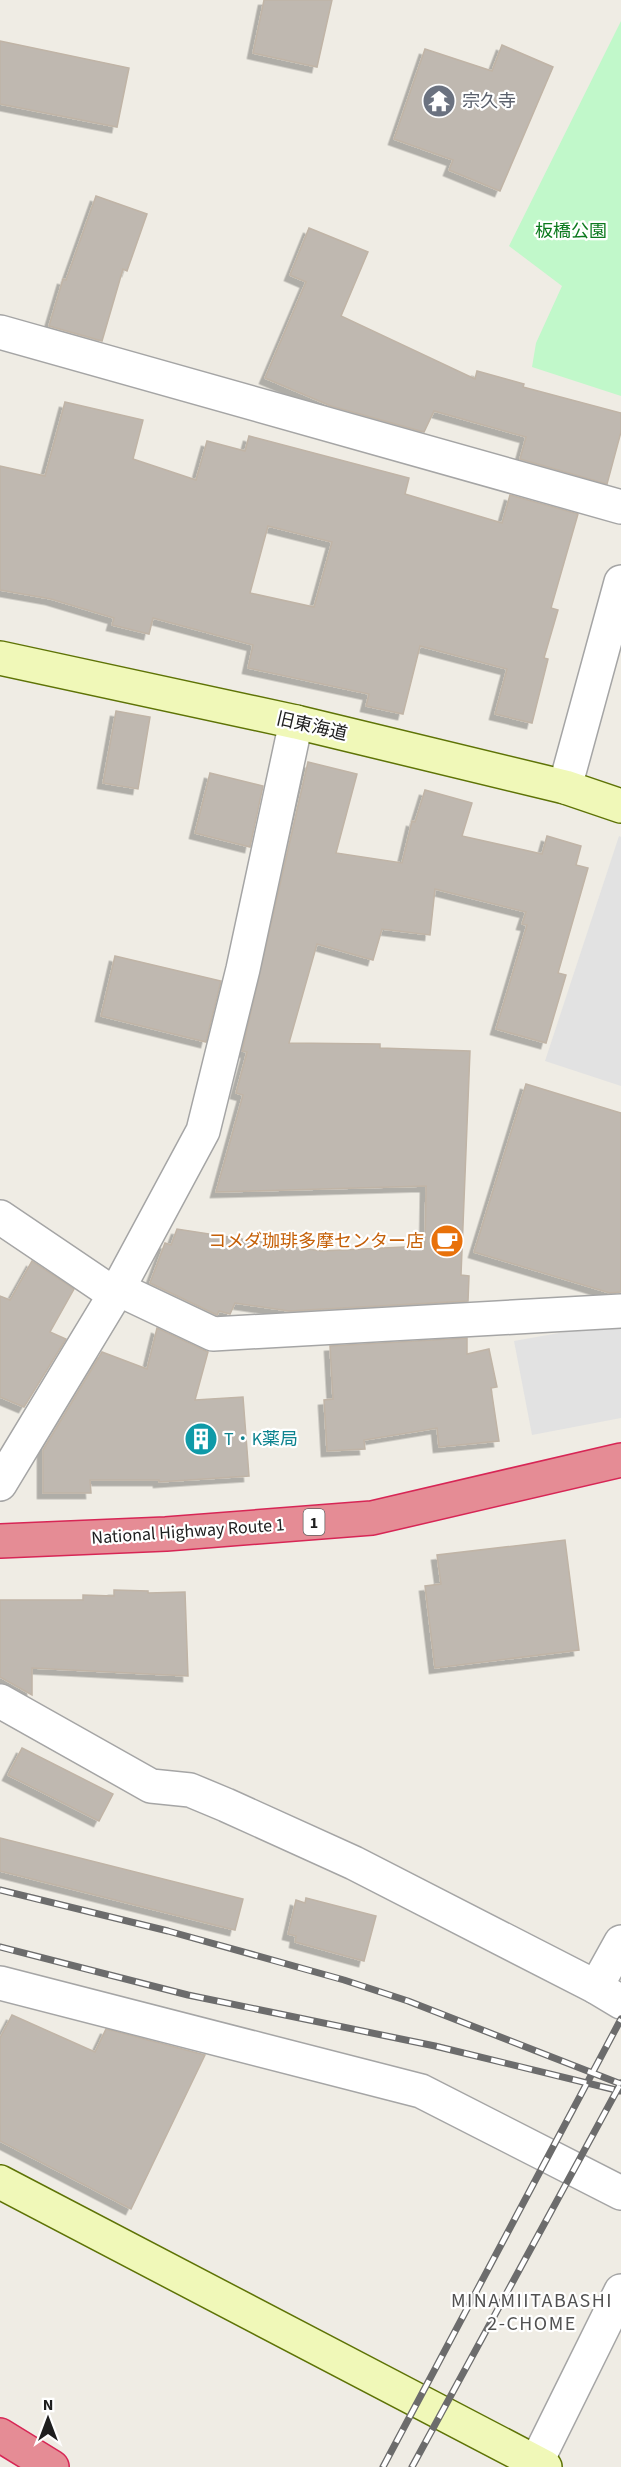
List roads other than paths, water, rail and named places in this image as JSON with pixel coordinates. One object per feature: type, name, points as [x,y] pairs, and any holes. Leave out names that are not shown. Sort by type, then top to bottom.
[{"type":"highway","name":"National Highway Route 1","points":[[0,1541],[166,1534],[372,1518],[621,1460]]},
{"type":"highway","points":[[0,2434],[52,2467]]},
{"type":"street","points":[[0,332],[621,507]]},
{"type":"street","points":[[565,787],[621,582]]},
{"type":"street","name":"旧東海道","points":[[0,658],[297,722],[565,787],[621,806]]},
{"type":"street","points":[[0,1484],[116,1291],[203,1131],[243,969],[297,722]]},
{"type":"street","points":[[0,1217],[116,1291],[213,1334],[621,1311]]},
{"type":"street","points":[[0,1701],[150,1786],[190,1790],[226,1804],[354,1863],[608,1994],[621,1942]]},
{"type":"street","points":[[0,1983],[421,2091],[621,2193]]},
{"type":"street","points":[[0,2182],[538,2465],[621,2291]]},
{"type":"railway","points":[[0,1890],[168,1931],[344,1980],[408,2001],[621,2084]]},
{"type":"railway","points":[[0,1947],[188,1995],[435,2046],[620,2091]]},
{"type":"railway","points":[[383,2467],[621,2019]]},
{"type":"railway","points":[[412,2467],[621,2083]]},
{"type":"place","name":"宗久寺","points":[[439,101]]},
{"type":"place","name":"コメダ珈琲多摩センター店","points":[[447,1241]]},
{"type":"place","name":"T・K薬局","points":[[201,1439]]},
{"type":"district","name":"MINAMIITABASHI 2-CHOME","points":[[532,2312]]},
{"type":"park label","name":"板橋公園","points":[[571,231]]}]
